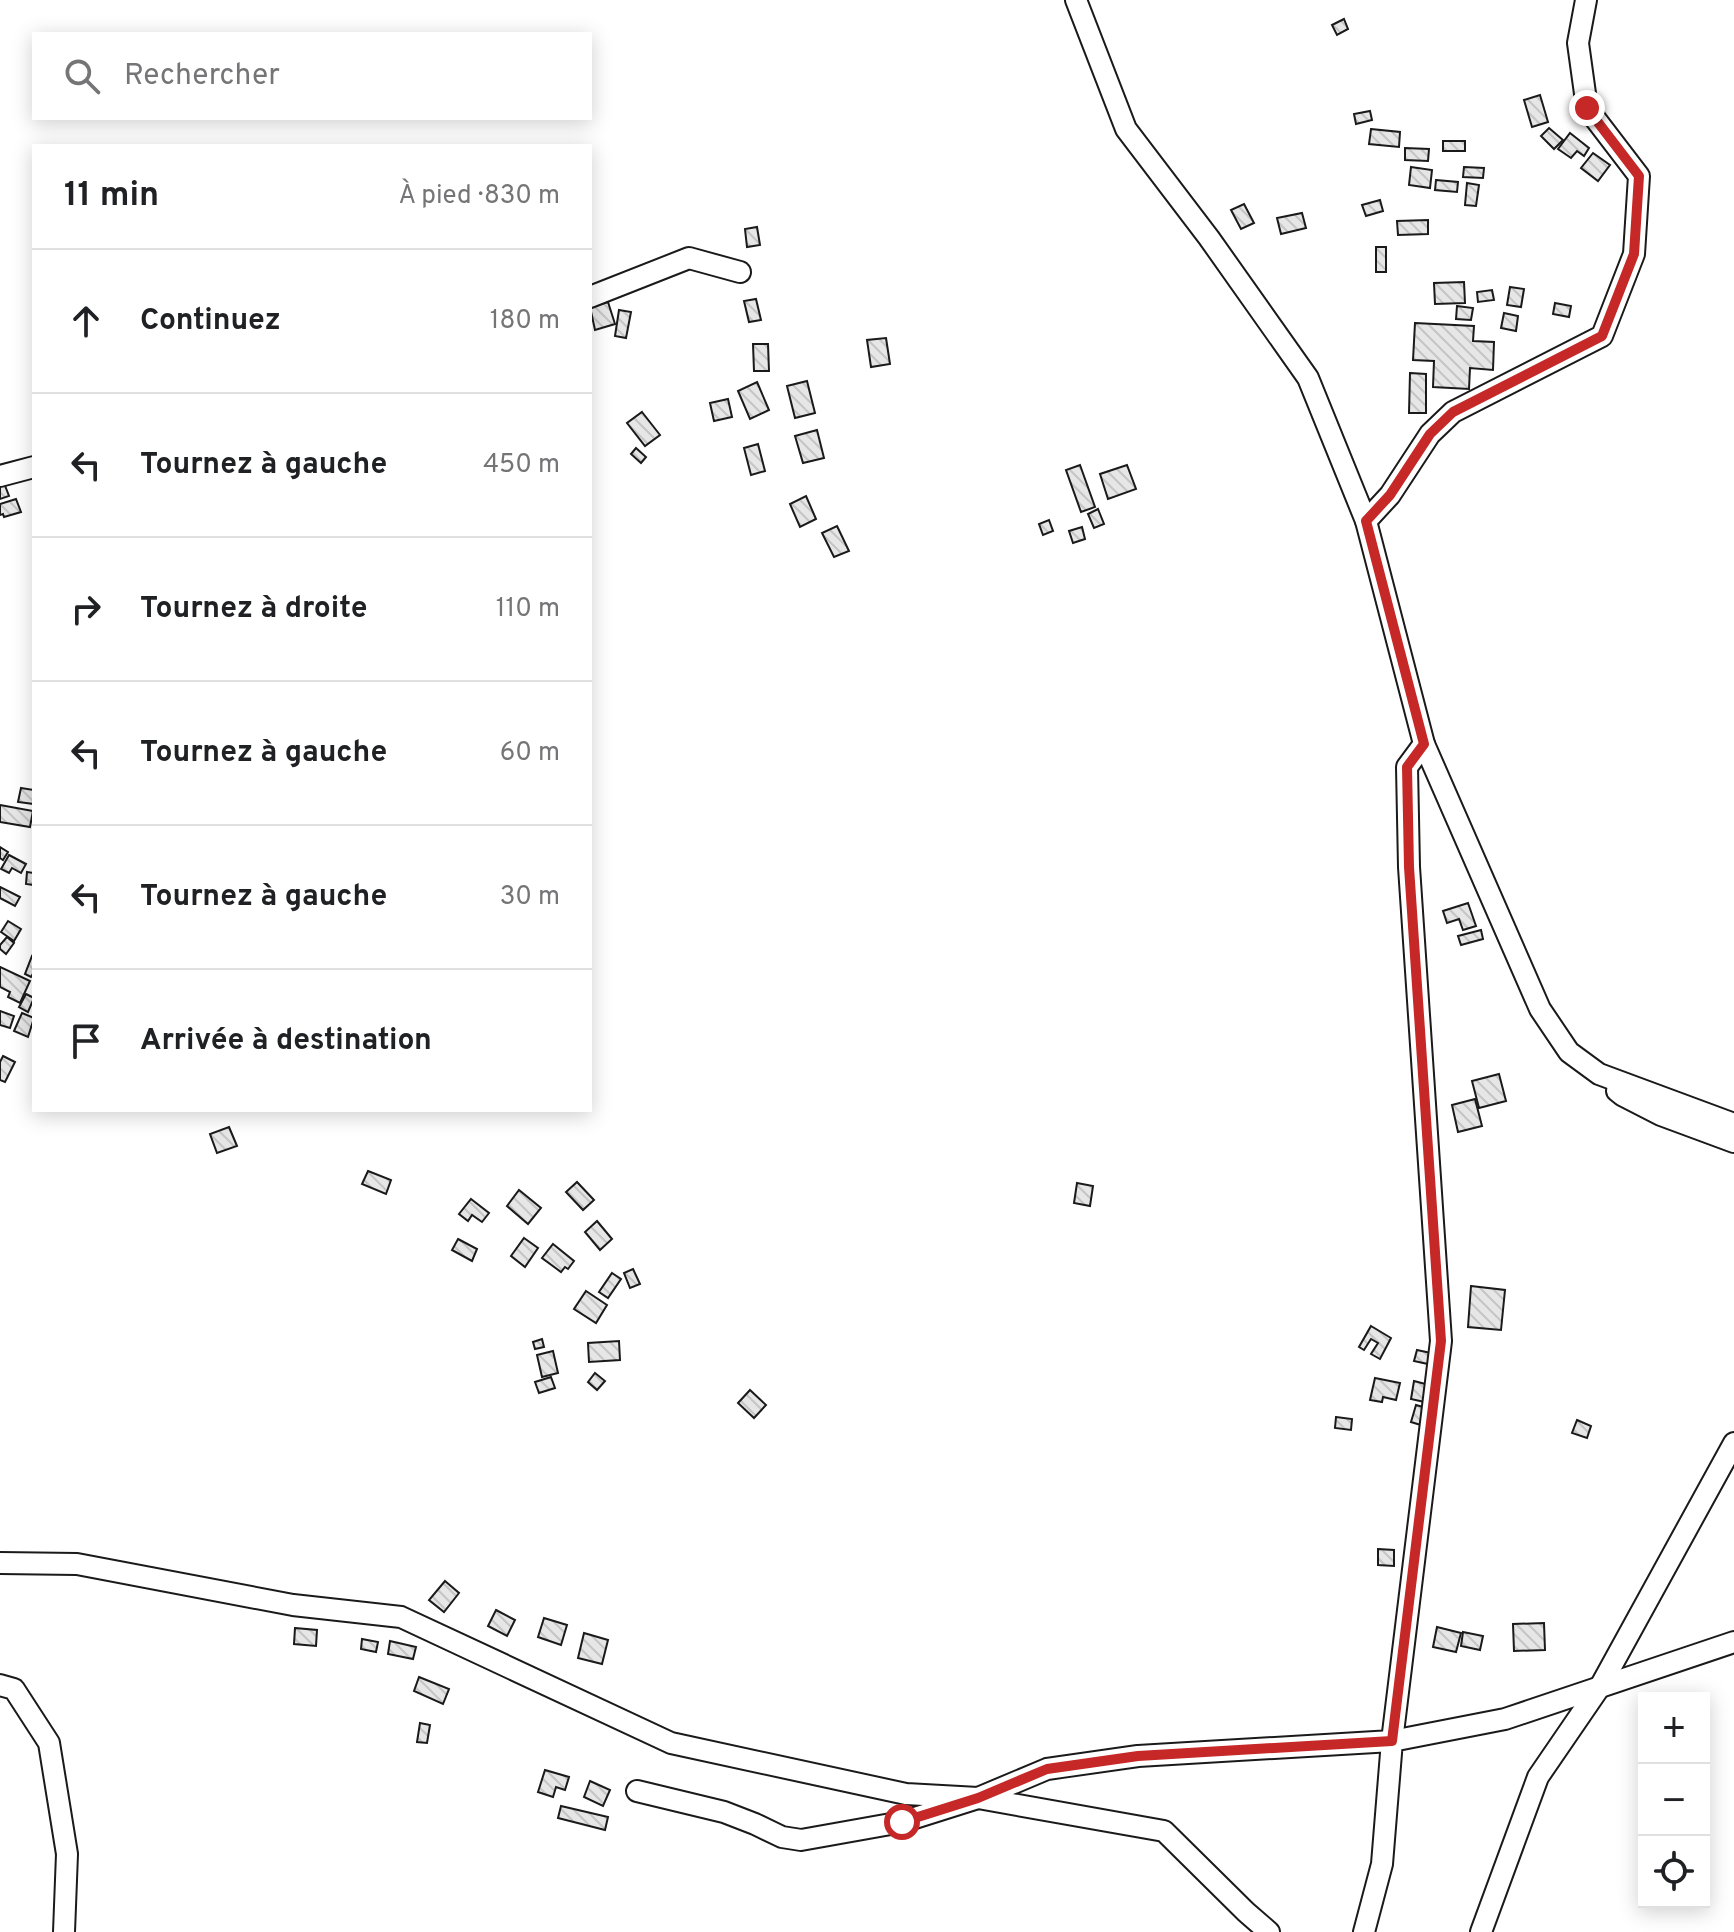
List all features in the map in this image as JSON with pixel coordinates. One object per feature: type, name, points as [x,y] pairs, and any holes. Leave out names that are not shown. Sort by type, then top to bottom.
[{"type":"street","points":[[1076,0],[1126,129],[1209,238],[1308,378],[1366,521],[1424,744],[1540,1009],[1569,1052],[1622,1095],[1661,1115],[1734,1142]]},
{"type":"street","points":[[1366,521],[1390,495],[1430,434],[1453,412],[1602,336],[1634,254],[1639,176],[1587,108],[1578,43],[1586,0]]},
{"type":"street","points":[[592,296],[689,258],[740,272]]},
{"type":"street","points":[[0,476],[32,468]]},
{"type":"street","points":[[1364,1932],[1382,1864],[1392,1741],[1441,1341],[1409,867],[1407,767],[1424,744]]},
{"type":"street","points":[[1599,1074],[1734,1124]]},
{"type":"street","points":[[1481,1932],[1538,1777],[1601,1685],[1734,1443]]},
{"type":"street","points":[[0,1563],[77,1564],[293,1605],[401,1617],[671,1743],[906,1794],[978,1798],[1164,1831],[1269,1932]]},
{"type":"street","points":[[637,1791],[724,1812],[782,1837],[801,1840],[902,1822],[978,1798],[1047,1769],[1138,1756],[1392,1741],[1505,1719],[1734,1642]]},
{"type":"street","points":[[0,1685],[14,1689],[49,1743],[67,1854],[64,1932]]},
{"type":"building","points":[[1344,19],[1348,29],[1337,35],[1332,25]]},
{"type":"building","points":[[1540,95],[1548,122],[1532,127],[1524,100]]},
{"type":"building","points":[[1370,111],[1372,120],[1356,124],[1354,114]]},
{"type":"building","points":[[1549,128],[1563,140],[1554,149],[1541,136]]},
{"type":"building","points":[[1371,129],[1400,132],[1399,147],[1369,144]]},
{"type":"building","points":[[1570,133],[1589,148],[1584,156],[1577,151],[1571,158],[1558,149]]},
{"type":"building","points":[[1443,141],[1465,141],[1465,151],[1443,151]]},
{"type":"building","points":[[1405,148],[1429,149],[1428,161],[1405,160]]},
{"type":"building","points":[[1593,153],[1610,165],[1598,181],[1581,168]]},
{"type":"building","points":[[1411,167],[1432,170],[1430,188],[1409,185]]},
{"type":"building","points":[[1464,167],[1484,168],[1483,178],[1463,177]]},
{"type":"building","points":[[1436,180],[1458,182],[1457,192],[1435,190]]},
{"type":"building","points":[[1467,183],[1479,185],[1476,206],[1465,205]]},
{"type":"building","points":[[1380,200],[1383,211],[1366,216],[1362,205]]},
{"type":"building","points":[[1244,204],[1254,223],[1241,229],[1231,210]]},
{"type":"building","points":[[1302,213],[1306,228],[1281,234],[1277,218]]},
{"type":"building","points":[[1428,220],[1428,234],[1398,235],[1397,221]]},
{"type":"building","points":[[757,227],[760,245],[747,247],[745,229]]},
{"type":"building","points":[[1376,247],[1386,247],[1386,272],[1376,272]]},
{"type":"building","points":[[1464,282],[1465,303],[1435,304],[1434,283]]},
{"type":"building","points":[[1510,287],[1524,289],[1521,307],[1507,305]]},
{"type":"building","points":[[1492,290],[1494,300],[1478,302],[1477,292]]},
{"type":"building","points":[[756,299],[761,320],[749,322],[744,301]]},
{"type":"building","points":[[608,302],[615,324],[595,330],[592,306]]},
{"type":"building","points":[[1555,303],[1571,306],[1569,317],[1553,314]]},
{"type":"building","points":[[1457,306],[1473,308],[1471,320],[1456,319]]},
{"type":"building","points":[[619,310],[631,312],[626,338],[615,336]]},
{"type":"building","points":[[1504,313],[1518,316],[1516,331],[1501,328]]},
{"type":"building","points":[[1415,323],[1474,326],[1473,341],[1494,342],[1493,370],[1470,368],[1469,389],[1433,387],[1434,361],[1413,360]]},
{"type":"building","points":[[886,338],[890,364],[871,367],[867,340]]},
{"type":"building","points":[[753,344],[768,344],[769,371],[754,371]]},
{"type":"building","points":[[1410,373],[1426,374],[1426,413],[1409,413]]},
{"type":"building","points":[[807,381],[815,413],[795,418],[787,386]]},
{"type":"building","points":[[757,382],[769,410],[750,419],[738,391]]},
{"type":"building","points":[[728,399],[732,417],[714,421],[710,403]]},
{"type":"building","points":[[642,412],[660,435],[645,446],[627,423]]},
{"type":"building","points":[[817,430],[824,458],[803,463],[795,436]]},
{"type":"building","points":[[758,444],[765,471],[751,475],[744,448]]},
{"type":"building","points":[[636,448],[646,457],[641,463],[631,454]]},
{"type":"building","points":[[1080,465],[1095,507],[1081,512],[1066,470]]},
{"type":"building","points":[[1127,465],[1136,489],[1108,499],[1100,474]]},
{"type":"building","points":[[4,483],[9,496],[0,499],[0,484]]},
{"type":"building","points":[[806,496],[816,519],[800,527],[790,504]]},
{"type":"building","points":[[16,499],[21,512],[4,517],[0,515],[0,504]]},
{"type":"building","points":[[1098,509],[1104,524],[1094,528],[1088,514]]},
{"type":"building","points":[[1049,520],[1053,531],[1043,535],[1039,524]]},
{"type":"building","points":[[837,526],[849,551],[834,557],[822,533]]},
{"type":"building","points":[[1082,527],[1085,539],[1073,543],[1069,531]]},
{"type":"building","points":[[21,788],[32,790],[32,804],[18,802]]},
{"type":"building","points":[[0,805],[32,811],[30,827],[0,822]]},
{"type":"building","points":[[0,847],[8,852],[3,860],[0,858]]},
{"type":"building","points":[[9,855],[26,864],[21,873],[12,868],[9,873],[1,869]]},
{"type":"building","points":[[27,872],[32,873],[32,885],[26,884]]},
{"type":"building","points":[[0,887],[20,897],[15,906],[0,898]]},
{"type":"building","points":[[1468,903],[1476,926],[1463,930],[1459,919],[1447,923],[1443,911]]},
{"type":"building","points":[[8,921],[21,929],[14,941],[1,932]]},
{"type":"building","points":[[1481,930],[1483,939],[1461,945],[1458,936]]},
{"type":"building","points":[[7,937],[14,943],[6,954],[0,945]]},
{"type":"building","points":[[32,956],[32,975],[25,974]]},
{"type":"building","points":[[0,967],[30,981],[20,1003],[8,997],[10,992],[0,987]]},
{"type":"building","points":[[26,994],[32,997],[28,1012],[19,1007]]},
{"type":"building","points":[[0,1011],[14,1016],[10,1028],[0,1025]]},
{"type":"building","points":[[22,1013],[32,1017],[28,1037],[14,1031]]},
{"type":"building","points":[[3,1056],[15,1062],[5,1082],[0,1080]]},
{"type":"building","points":[[1499,1074],[1506,1101],[1479,1108],[1472,1081]]},
{"type":"building","points":[[1475,1099],[1482,1126],[1458,1132],[1452,1105]]},
{"type":"building","points":[[229,1127],[237,1146],[217,1153],[210,1134]]},
{"type":"building","points":[[368,1171],[391,1180],[386,1194],[362,1184]]},
{"type":"building","points":[[577,1182],[594,1200],[583,1210],[566,1192]]},
{"type":"building","points":[[1077,1183],[1093,1186],[1090,1206],[1074,1203]]},
{"type":"building","points":[[519,1190],[541,1208],[528,1224],[507,1206]]},
{"type":"building","points":[[471,1199],[489,1213],[482,1222],[472,1215],[468,1221],[459,1214]]},
{"type":"building","points":[[597,1221],[612,1239],[600,1250],[585,1232]]},
{"type":"building","points":[[524,1238],[538,1248],[525,1267],[511,1256]]},
{"type":"building","points":[[458,1239],[477,1249],[472,1261],[452,1250]]},
{"type":"building","points":[[553,1244],[574,1261],[568,1269],[565,1267],[561,1272],[542,1258]]},
{"type":"building","points":[[633,1269],[640,1284],[630,1288],[624,1273]]},
{"type":"building","points":[[612,1273],[621,1279],[608,1298],[599,1292]]},
{"type":"building","points":[[1471,1286],[1505,1290],[1501,1330],[1468,1327]]},
{"type":"building","points":[[586,1291],[607,1305],[596,1323],[574,1309]]},
{"type":"building","points":[[1371,1326],[1391,1338],[1380,1359],[1371,1354],[1378,1343],[1371,1339],[1364,1350],[1359,1347]]},
{"type":"building","points":[[542,1339],[544,1347],[535,1349],[533,1342]]},
{"type":"building","points":[[619,1341],[620,1360],[589,1362],[588,1343]]},
{"type":"building","points":[[1417,1350],[1431,1353],[1428,1364],[1414,1361]]},
{"type":"building","points":[[553,1351],[558,1373],[542,1377],[537,1355]]},
{"type":"building","points":[[595,1373],[605,1381],[597,1390],[588,1382]]},
{"type":"building","points":[[551,1377],[555,1388],[539,1393],[535,1382]]},
{"type":"building","points":[[1375,1378],[1400,1383],[1396,1400],[1383,1397],[1382,1402],[1370,1400]]},
{"type":"building","points":[[1414,1381],[1433,1386],[1429,1403],[1411,1399]]},
{"type":"building","points":[[750,1390],[766,1405],[754,1418],[738,1403]]},
{"type":"building","points":[[1416,1405],[1430,1409],[1424,1426],[1411,1422]]},
{"type":"building","points":[[1336,1417],[1352,1419],[1351,1430],[1335,1428]]},
{"type":"building","points":[[1577,1420],[1591,1426],[1587,1438],[1572,1433]]},
{"type":"building","points":[[1378,1549],[1394,1550],[1394,1566],[1378,1565]]},
{"type":"building","points":[[445,1581],[459,1593],[444,1612],[429,1600]]},
{"type":"building","points":[[496,1610],[515,1620],[507,1636],[488,1626]]},
{"type":"building","points":[[544,1618],[567,1625],[561,1645],[538,1637]]},
{"type":"building","points":[[1544,1623],[1545,1650],[1514,1651],[1513,1624]]},
{"type":"building","points":[[1437,1627],[1461,1633],[1456,1652],[1433,1647]]},
{"type":"building","points":[[295,1628],[317,1630],[316,1646],[294,1644]]},
{"type":"building","points":[[1463,1632],[1483,1636],[1480,1650],[1461,1646]]},
{"type":"building","points":[[584,1633],[608,1640],[602,1664],[578,1658]]},
{"type":"building","points":[[362,1639],[378,1642],[376,1652],[361,1649]]},
{"type":"building","points":[[390,1641],[416,1647],[413,1659],[388,1654]]},
{"type":"building","points":[[419,1677],[449,1689],[443,1704],[414,1691]]},
{"type":"building","points":[[420,1723],[430,1725],[427,1743],[417,1742]]},
{"type":"building","points":[[545,1770],[569,1777],[565,1790],[556,1787],[553,1797],[538,1792]]},
{"type":"building","points":[[590,1781],[610,1790],[603,1806],[584,1797]]},
{"type":"building","points":[[561,1806],[608,1817],[605,1830],[558,1818]]},
{"type":"route","points":[[902,1822],[978,1798],[1047,1769],[1138,1756],[1392,1741],[1441,1341],[1409,867],[1407,767],[1424,744],[1366,521],[1390,495],[1430,434],[1453,412],[1602,336],[1634,254],[1639,176],[1587,108]]}]
